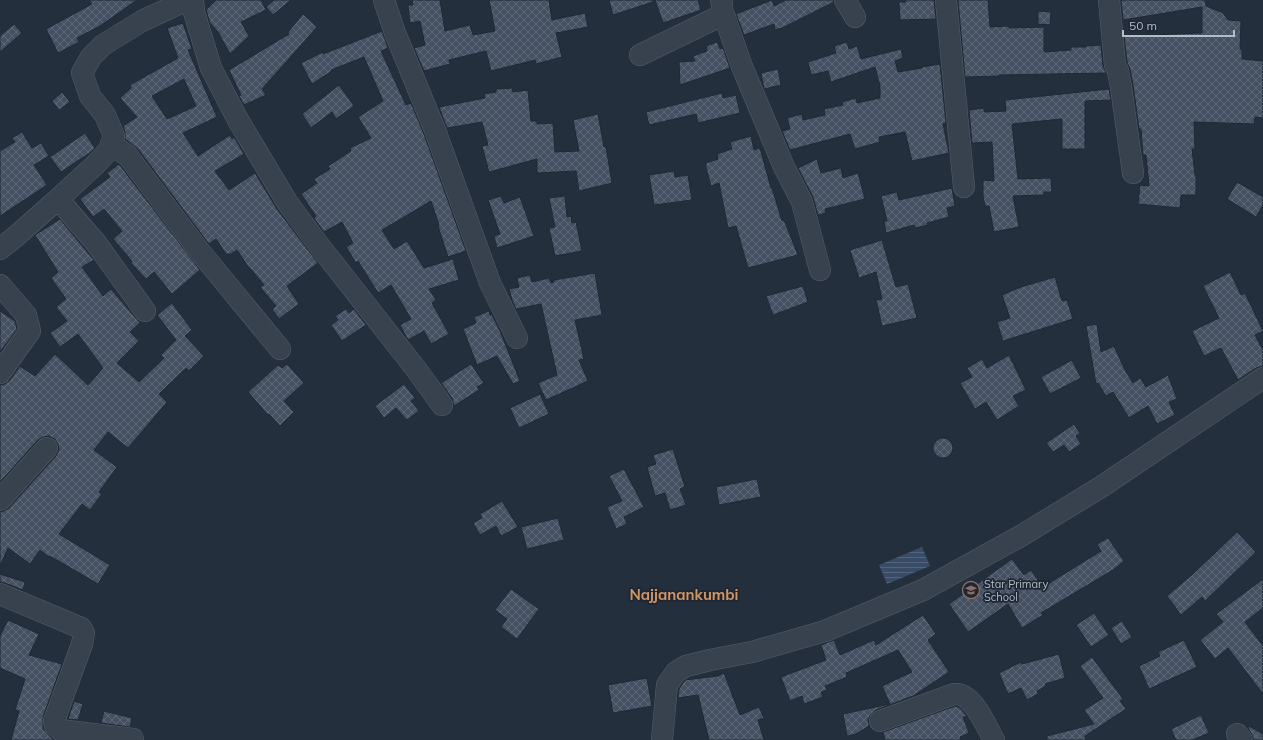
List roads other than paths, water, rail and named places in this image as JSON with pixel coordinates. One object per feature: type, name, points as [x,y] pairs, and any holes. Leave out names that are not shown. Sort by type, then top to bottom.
[{"type":"street","points":[[0,249],[95,165],[108,150],[111,144],[114,136],[105,115],[90,96],[82,73],[91,57],[103,45],[142,21],[187,0]]},
{"type":"street","points":[[193,0],[194,12],[211,68],[238,120],[287,202],[442,405]]},
{"type":"street","points":[[384,0],[395,33],[437,138],[490,283],[517,338]]},
{"type":"street","points":[[946,0],[964,187]]},
{"type":"street","points":[[1109,0],[1114,65],[1118,71],[1121,87],[1133,173]]},
{"type":"street","points":[[640,55],[716,18],[722,12],[721,5]]},
{"type":"street","points":[[721,5],[740,64],[784,167],[802,202],[820,270]]},
{"type":"street","points":[[111,144],[128,156],[201,252],[280,349]]},
{"type":"street","points":[[58,199],[96,243],[144,311]]},
{"type":"street","points":[[0,285],[26,315],[30,331],[0,374]]},
{"type":"street","points":[[662,740],[667,685],[676,672],[686,666],[752,652],[825,631],[923,590],[1020,537],[1101,486],[1263,378]]},
{"type":"street","points":[[0,500],[47,448]]},
{"type":"street","points":[[0,594],[81,628],[84,633],[82,644],[54,721],[55,726],[60,730],[133,739]]},
{"type":"street","points":[[880,721],[959,693],[972,701],[994,740]]},
{"type":"water","points":[[922,547],[930,566],[887,584],[879,565]]},
{"type":"place","name":"Star Primary School","points":[[971,590]]},
{"type":"district","name":"Najjanankumbi","points":[[684,595]]}]
